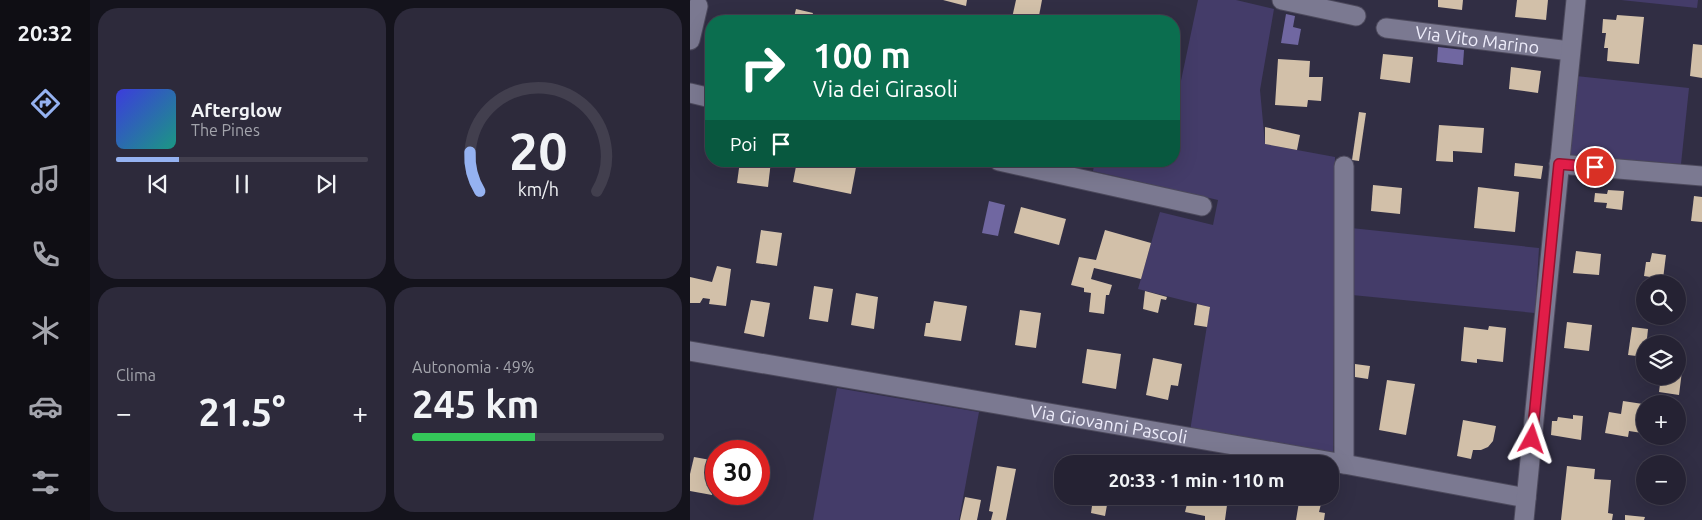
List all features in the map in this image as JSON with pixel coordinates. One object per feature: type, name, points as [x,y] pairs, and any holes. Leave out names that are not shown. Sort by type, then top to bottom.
[{"type":"street","points":[[1282,0],[1356,16]]},
{"type":"street","points":[[1524,520],[1576,0]]},
{"type":"street","points":[[690,40],[698,6]]},
{"type":"street","name":"Via Vito Marino","points":[[1386,28],[1570,51]]},
{"type":"street","points":[[690,93],[705,97]]},
{"type":"street","points":[[1559,164],[1702,176]]},
{"type":"street","points":[[1344,166],[1344,464]]},
{"type":"street","points":[[1027,167],[1202,206]]},
{"type":"street","name":"Via Giovanni Pascoli","points":[[690,351],[1344,464],[1526,498]]},
{"type":"shaded area","points":[[1198,0],[1236,0],[1274,9],[1260,90],[1265,144],[1335,157],[1333,453],[1190,431],[1210,307],[1138,289],[1160,212],[1213,225],[1218,200],[1093,171],[1094,167],[1180,167],[1180,86]]},
{"type":"shaded area","points":[[1621,0],[1698,0],[1697,8]]},
{"type":"shaded area","points":[[1286,14],[1295,16],[1293,27],[1301,29],[1298,45],[1281,43]]},
{"type":"shaded area","points":[[1438,47],[1464,50],[1463,65],[1437,62]]},
{"type":"shaded area","points":[[1576,76],[1689,88],[1681,164],[1567,155]]},
{"type":"shaded area","points":[[989,201],[1005,205],[998,236],[982,233]]},
{"type":"shaded area","points":[[1351,228],[1539,248],[1535,313],[1352,295]]},
{"type":"shaded area","points":[[837,388],[979,412],[959,520],[813,520]]},
{"type":"building","points":[[943,0],[967,0],[966,6]]},
{"type":"building","points":[[1016,0],[1042,0],[1039,15],[1013,15]]},
{"type":"building","points":[[1438,0],[1463,0],[1462,10],[1438,7]]},
{"type":"building","points":[[1517,0],[1548,0],[1546,20],[1515,17]]},
{"type":"building","points":[[796,9],[813,13],[812,15],[794,15]]},
{"type":"building","points":[[1617,15],[1644,17],[1639,64],[1607,61],[1608,48],[1604,48],[1606,33],[1602,33],[1603,19],[1616,20]]},
{"type":"building","points":[[1693,44],[1702,45],[1702,78],[1690,76]]},
{"type":"building","points":[[1383,54],[1413,57],[1410,83],[1380,79]]},
{"type":"building","points":[[1278,59],[1310,61],[1309,77],[1323,77],[1321,101],[1308,100],[1307,107],[1275,105]]},
{"type":"building","points":[[1511,67],[1541,71],[1538,93],[1509,89]]},
{"type":"building","points":[[1359,112],[1366,113],[1359,161],[1352,160]]},
{"type":"building","points":[[1439,125],[1484,128],[1482,153],[1453,151],[1453,162],[1436,161]]},
{"type":"building","points":[[1265,127],[1300,135],[1297,150],[1265,144]]},
{"type":"building","points":[[1515,163],[1543,166],[1541,179],[1514,176]]},
{"type":"building","points":[[739,167],[770,167],[768,187],[737,183]]},
{"type":"building","points":[[796,167],[856,167],[851,194],[793,182]]},
{"type":"building","points":[[1373,185],[1402,188],[1400,214],[1371,211]]},
{"type":"building","points":[[1478,187],[1519,192],[1515,232],[1474,228]]},
{"type":"building","points":[[1608,190],[1624,191],[1622,210],[1606,208],[1607,203],[1594,202],[1595,193],[1607,194]]},
{"type":"building","points":[[1694,196],[1702,197],[1702,222],[1691,221]]},
{"type":"building","points":[[1021,207],[1066,219],[1059,245],[1014,233]]},
{"type":"building","points":[[761,230],[782,233],[777,266],[756,263]]},
{"type":"building","points":[[1105,230],[1151,243],[1141,279],[1094,268],[1091,279],[1112,285],[1109,295],[1106,295],[1104,314],[1089,312],[1091,293],[1084,292],[1084,288],[1071,285],[1079,257],[1096,260]]},
{"type":"building","points":[[1576,251],[1601,254],[1599,275],[1573,273]]},
{"type":"building","points":[[1652,253],[1666,255],[1664,275],[1644,275],[1646,262],[1650,262]]},
{"type":"building","points":[[717,266],[731,269],[726,306],[709,304],[710,299],[703,298],[700,303],[690,303],[690,277],[712,282]]},
{"type":"building","points":[[814,286],[833,289],[828,322],[809,319]]},
{"type":"building","points":[[1145,291],[1167,297],[1166,300],[1161,299],[1158,313],[1143,309]]},
{"type":"building","points":[[856,293],[878,297],[874,329],[851,325]]},
{"type":"building","points":[[751,300],[770,303],[764,337],[744,333]]},
{"type":"building","points":[[934,301],[967,306],[961,341],[924,336],[926,323],[930,323]]},
{"type":"building","points":[[1197,304],[1210,307],[1207,327],[1194,325]]},
{"type":"building","points":[[1020,310],[1041,313],[1036,348],[1015,345]]},
{"type":"building","points":[[1567,322],[1592,325],[1589,351],[1564,348]]},
{"type":"building","points":[[1489,326],[1506,328],[1503,362],[1477,359],[1477,363],[1461,361],[1464,327],[1488,330]]},
{"type":"building","points":[[1632,327],[1648,329],[1647,335],[1636,335],[1636,356],[1628,355]]},
{"type":"building","points":[[1087,349],[1121,354],[1116,389],[1082,383]]},
{"type":"building","points":[[1153,358],[1182,364],[1178,386],[1171,385],[1168,400],[1146,395]]},
{"type":"building","points":[[1355,364],[1370,366],[1368,379],[1355,377]]},
{"type":"building","points":[[1387,380],[1415,384],[1406,435],[1379,430]]},
{"type":"building","points":[[1660,385],[1680,385],[1679,395],[1659,392]]},
{"type":"building","points":[[1623,401],[1636,403],[1636,432],[1629,431],[1628,437],[1605,433],[1609,412],[1621,414]]},
{"type":"building","points":[[1573,415],[1583,416],[1581,440],[1551,435],[1552,421],[1557,421],[1558,417],[1573,419]]},
{"type":"building","points":[[1463,420],[1496,426],[1493,441],[1488,447],[1481,450],[1473,450],[1471,459],[1457,456]]},
{"type":"building","points":[[694,457],[705,459],[705,494],[690,491],[690,474]]},
{"type":"building","points":[[997,466],[1016,469],[1006,520],[991,520],[993,512],[989,511]]},
{"type":"building","points":[[1567,466],[1595,469],[1594,479],[1611,480],[1608,513],[1613,514],[1612,520],[1561,520]]},
{"type":"building","points":[[965,497],[981,500],[977,520],[960,520]]},
{"type":"building","points":[[1087,505],[1107,505],[1105,516],[1091,513],[1092,506]]},
{"type":"building","points":[[1187,505],[1227,505],[1225,520],[1205,520],[1205,516],[1185,512]]},
{"type":"building","points":[[1298,505],[1321,505],[1319,512],[1325,513],[1324,520],[1296,520]]},
{"type":"building","points":[[1625,515],[1645,517],[1644,520],[1625,520]]},
{"type":"route","points":[[1532,439],[1559,164],[1595,167]]}]
